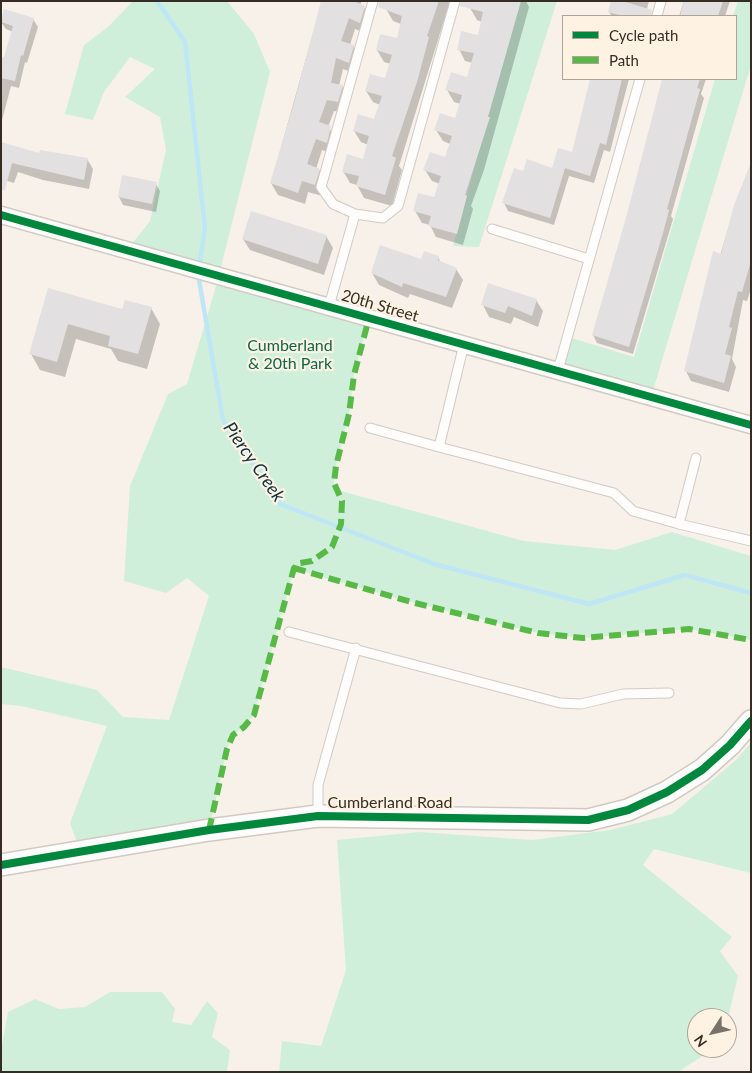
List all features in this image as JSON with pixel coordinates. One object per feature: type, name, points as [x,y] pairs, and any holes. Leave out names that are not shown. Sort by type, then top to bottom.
[{"type":"street","name":"20th Street","points":[[1,215],[750,424]]},
{"type":"street","name":"Cumberland Road","points":[[1,865],[209,830],[318,816],[588,820],[628,810],[667,792],[702,770],[730,745],[751,721]]},
{"type":"lane","points":[[373,1],[321,187],[333,204],[355,214],[383,218],[398,206],[455,1]]},
{"type":"lane","points":[[657,15],[661,1]]},
{"type":"lane","points":[[558,370],[640,80]]},
{"type":"lane","points":[[329,306],[355,214]]},
{"type":"lane","points":[[492,230],[589,259]]},
{"type":"lane","points":[[439,447],[464,344]]},
{"type":"lane","points":[[370,428],[614,493],[632,511],[751,541]]},
{"type":"lane","points":[[679,524],[696,458]]},
{"type":"lane","points":[[289,632],[356,648],[560,703],[580,704],[623,694],[669,693]]},
{"type":"lane","points":[[318,816],[318,785],[356,648]]},
{"type":"green space","name":"Cumberland & 20th Park","points":[[133,1],[227,1],[254,34],[270,72],[219,275],[369,318],[354,375],[349,414],[336,466],[334,483],[337,490],[524,541],[615,550],[672,532],[751,556],[751,640],[689,629],[583,638],[538,633],[411,602],[294,569],[254,715],[244,727],[233,735],[227,749],[209,830],[80,851],[70,823],[107,726],[21,706],[1,704],[1,667],[97,690],[123,717],[169,720],[209,596],[187,578],[166,593],[124,581],[130,486],[168,394],[187,384],[219,276],[127,250],[150,221],[166,150],[160,117],[125,97],[155,69],[130,57],[104,92],[93,120],[65,114],[84,45],[108,27]]},
{"type":"green space","points":[[519,1],[557,1],[479,247],[453,246]]},
{"type":"green space","points":[[738,1],[751,1],[751,65],[651,397],[563,371],[572,338],[634,357],[715,80],[737,80],[737,15],[733,15]]},
{"type":"green space","points":[[751,743],[751,873],[654,849],[643,865],[732,937],[720,951],[738,976],[730,1008],[687,1008],[687,1058],[699,1058],[678,1072],[279,1072],[282,1041],[321,1046],[346,970],[337,840],[419,832],[532,840],[610,830],[672,814],[735,761]]},
{"type":"green space","points":[[110,992],[162,992],[175,1009],[172,1022],[191,1025],[207,1001],[218,1013],[212,1037],[230,1050],[227,1072],[1,1072],[1,1051],[8,1012],[35,999],[59,1009],[85,1007]]},
{"type":"building","points":[[321,1],[353,1],[365,6],[360,23],[349,18],[341,41],[354,45],[349,63],[336,58],[331,83],[343,85],[338,102],[327,100],[319,122],[331,126],[327,143],[316,139],[307,164],[320,169],[315,185],[302,181],[298,193],[270,183],[294,103]]},
{"type":"building","points":[[379,1],[439,1],[427,36],[429,37],[417,82],[392,156],[396,158],[385,195],[356,186],[359,176],[342,172],[347,154],[363,159],[369,136],[353,131],[358,114],[374,119],[382,96],[365,91],[370,74],[385,78],[392,55],[376,50],[380,34],[397,38],[402,16],[378,7]]},
{"type":"building","points":[[461,1],[521,1],[488,117],[490,117],[465,195],[467,196],[457,234],[428,226],[431,216],[413,211],[418,193],[434,197],[441,176],[423,170],[430,152],[445,157],[452,136],[434,130],[440,113],[455,118],[462,95],[445,90],[451,72],[467,77],[474,53],[457,50],[461,31],[478,35],[483,12],[460,6]]},
{"type":"building","points":[[611,1],[622,1],[652,10],[651,15],[619,15],[608,12]]},
{"type":"building","points":[[684,1],[723,1],[718,15],[680,15]]},
{"type":"building","points":[[4,9],[34,18],[23,56],[21,55],[15,81],[1,78],[1,57],[4,57],[13,26],[1,22]]},
{"type":"building","points":[[590,80],[622,80],[606,145],[600,143],[590,176],[565,168],[550,218],[502,203],[514,168],[523,171],[527,159],[552,168],[558,148],[572,152]]},
{"type":"building","points":[[662,80],[700,80],[697,88],[700,89],[667,209],[669,210],[663,233],[629,347],[592,335],[627,214]]},
{"type":"building","points":[[1,142],[39,153],[40,150],[88,158],[84,180],[12,163],[5,190],[1,190]]},
{"type":"building","points":[[750,165],[751,261],[742,292],[738,291],[729,327],[732,328],[725,354],[731,356],[724,383],[684,371],[713,251],[721,254],[734,205]]},
{"type":"building","points":[[122,175],[157,182],[152,204],[118,197]]},
{"type":"building","points":[[251,211],[327,235],[318,264],[242,239]]},
{"type":"building","points":[[380,245],[421,259],[424,251],[439,256],[438,260],[457,268],[446,297],[403,283],[402,287],[371,273]]},
{"type":"building","points":[[488,283],[537,299],[532,316],[508,306],[505,313],[481,305]]},
{"type":"building","points":[[48,288],[122,309],[125,300],[152,307],[138,354],[108,346],[110,336],[68,324],[57,362],[29,354]]},
{"type":"waterway","name":"Piercy Creek","points":[[157,1],[185,42],[205,228],[199,267]]},
{"type":"waterway","name":"Piercy Creek","points":[[198,274],[223,420],[280,504],[434,564],[589,604],[685,575],[751,593]]},
{"type":"marked path","points":[[209,830],[227,749],[233,735],[244,727],[254,715],[294,568],[300,563],[312,561],[332,547],[341,524],[342,501],[334,483],[336,466],[349,414],[354,375],[369,318]]},
{"type":"marked path","points":[[294,568],[411,602],[538,633],[583,638],[689,629],[751,640]]},
{"type":"cycle path","points":[[1,215],[751,425]]},
{"type":"cycle path","points":[[1,865],[209,830],[318,816],[588,820],[628,810],[667,792],[702,770],[730,745],[751,721]]}]
